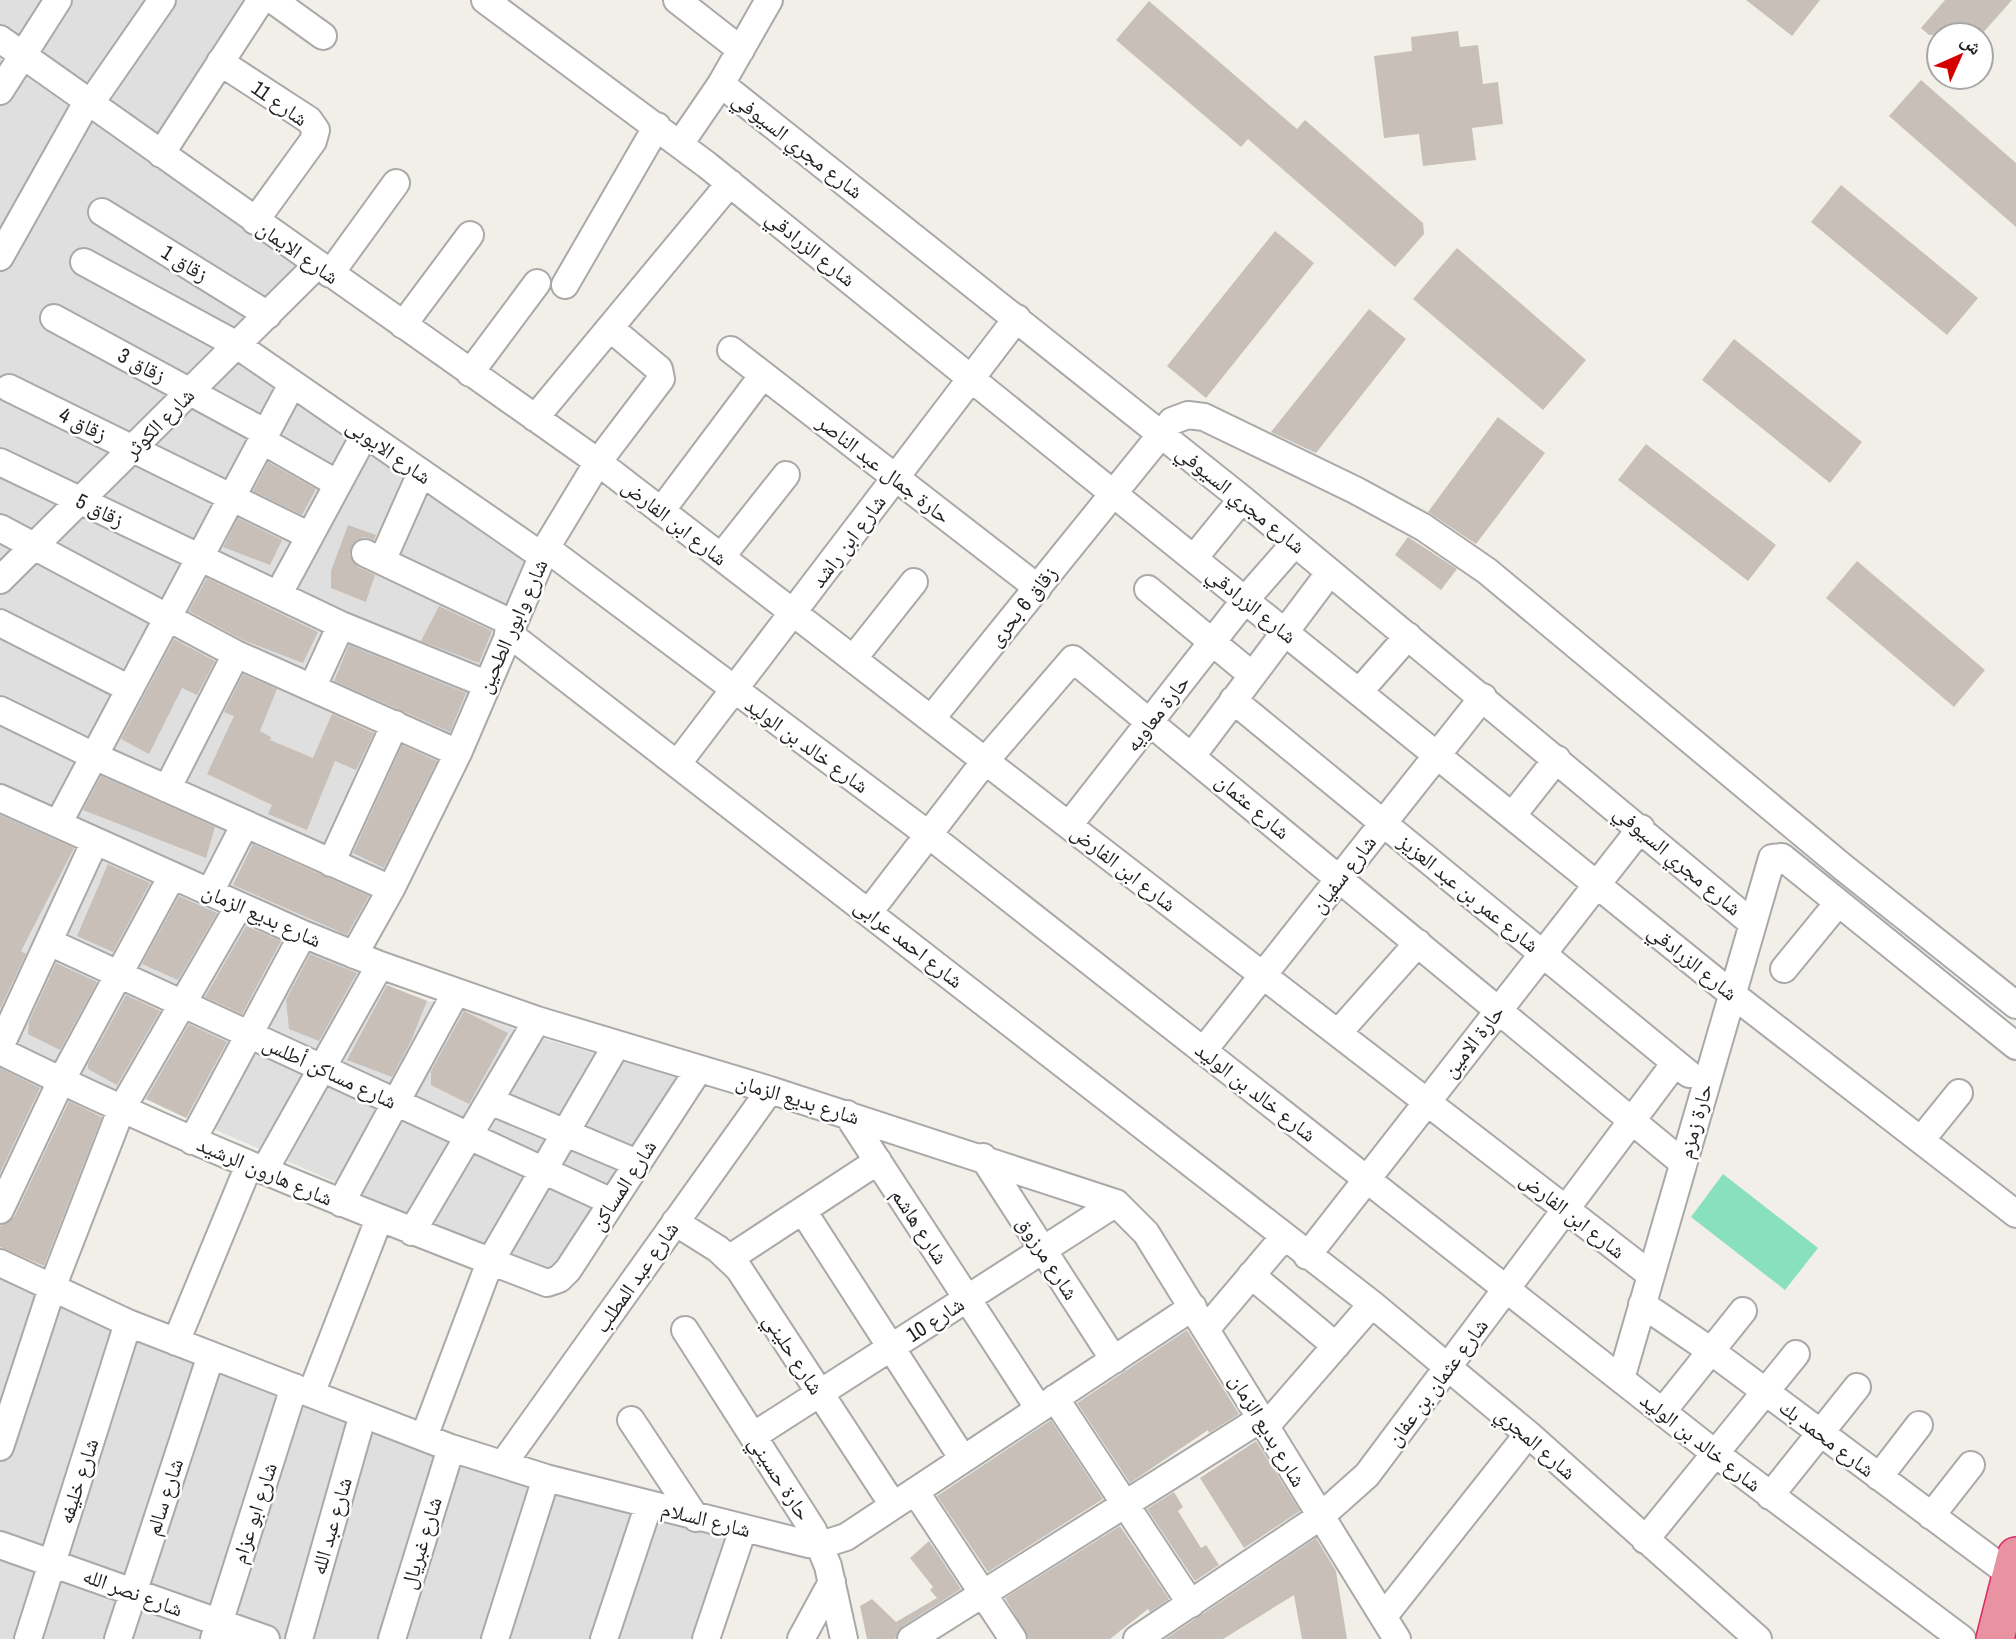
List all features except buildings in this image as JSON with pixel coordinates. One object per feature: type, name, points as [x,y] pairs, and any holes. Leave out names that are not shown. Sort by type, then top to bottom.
[{"type":"highway","points":[[1995,1639],[2013,1565]]},
{"type":"street","points":[[0,91],[10,47],[58,0]]},
{"type":"street","points":[[0,257],[89,103],[162,0]]},
{"type":"street","points":[[161,154],[261,0]]},
{"type":"street","points":[[273,0],[323,36]]},
{"type":"street","name":"شارع الزرادقي","points":[[485,0],[730,183],[1732,993],[2016,1214]]},
{"type":"street","points":[[677,0],[741,50]]},
{"type":"street","points":[[680,144],[721,84],[769,0]]},
{"type":"street","name":"شارع الايمان","points":[[10,47],[598,462]]},
{"type":"street","name":"شارع 11","points":[[220,62],[309,120],[316,130],[313,141],[254,221]]},
{"type":"street","name":"شارع مجري السيوفي","points":[[721,84],[1242,499],[1752,923]]},
{"type":"street","points":[[565,285],[657,126]]},
{"type":"street","name":"شارع الكوثر","points":[[0,580],[268,315],[324,270],[396,183]]},
{"type":"street","points":[[535,418],[730,183]]},
{"type":"street","name":"زقاق 1","points":[[102,212],[268,315]]},
{"type":"street","points":[[403,325],[470,235]]},
{"type":"street","name":"شارع الايوبى","points":[[84,262],[237,345],[421,473],[544,552]]},
{"type":"street","points":[[470,373],[537,283]]},
{"type":"street","name":"زقاق 3","points":[[54,318],[191,391],[338,484]]},
{"type":"street","name":"شارع ابن راشد","points":[[678,762],[1017,318]]},
{"type":"street","name":"شارع وابور الطحين","points":[[354,955],[391,889],[458,753],[544,552],[598,462],[662,374],[610,328]]},
{"type":"street","name":"حارة جمال عبد الناصر","points":[[731,350],[1038,588]]},
{"type":"street","points":[[661,510],[763,375]]},
{"type":"street","points":[[58,824],[292,384]]},
{"type":"street","name":"زقاق 4","points":[[9,388],[310,536]]},
{"type":"street","name":"زقاق 6 بحرى","points":[[931,719],[1172,421],[1188,415],[1204,417],[1355,490],[1488,571],[1844,868],[2016,1005]]},
{"type":"street","points":[[278,595],[365,434]]},
{"type":"street","name":"زقاق 5","points":[[0,462],[341,625],[486,684]]},
{"type":"street","name":"شارع ابن الفارض","points":[[598,462],[1651,1275]]},
{"type":"street","name":"شارع احمد عرابى","points":[[421,473],[374,557],[510,628],[1307,1256]]},
{"type":"street","points":[[721,557],[786,475]]},
{"type":"street","points":[[1194,558],[1242,499]]},
{"type":"street","points":[[0,528],[236,654],[313,686],[458,753]]},
{"type":"street","name":"حارة معاويه","points":[[1069,825],[1245,600],[1295,543]]},
{"type":"street","name":"شارع خالد بن الوليد","points":[[544,552],[929,835],[1716,1454],[1962,1639]]},
{"type":"street","points":[[1192,756],[1330,572]]},
{"type":"street","points":[[853,659],[915,582]]},
{"type":"street","points":[[1148,589],[1252,675]]},
{"type":"street","points":[[0,623],[130,689]]},
{"type":"street","points":[[313,686],[341,625]]},
{"type":"street","points":[[1359,692],[1408,636]]},
{"type":"street","points":[[167,789],[236,654]]},
{"type":"street","name":"شارع عثمان","points":[[869,912],[985,761],[1070,660],[1076,660],[1683,1163]]},
{"type":"street","name":"شارع سفيان","points":[[1203,1051],[1483,697]]},
{"type":"street","name":"شارع عمر بن عبد العزيز","points":[[1233,700],[1705,1087]]},
{"type":"street","points":[[0,710],[94,756],[391,889]]},
{"type":"street","points":[[331,863],[395,724]]},
{"type":"street","points":[[1512,816],[1557,759]]},
{"type":"street","name":"شارع بديع الزمان","points":[[0,798],[239,906],[380,965],[537,1020],[847,1114],[1116,1203],[1146,1233],[1397,1639]]},
{"type":"street","points":[[210,892],[245,824]]},
{"type":"street","name":"حارة الامين","points":[[1307,1256],[1595,883],[1641,828]]},
{"type":"street","points":[[0,1049],[95,841]]},
{"type":"street","name":"حارة زمزم","points":[[1621,1379],[1770,862],[1776,856],[1782,857],[1838,903]]},
{"type":"street","points":[[0,1210],[61,1081],[172,876]]},
{"type":"street","points":[[1784,969],[1838,903],[2016,1046]]},
{"type":"street","points":[[0,1447],[52,1288],[121,1110],[239,906]]},
{"type":"street","points":[[192,1140],[303,934]]},
{"type":"street","name":"شارع مساكن أطلس","points":[[49,942],[612,1202]]},
{"type":"street","points":[[1338,1033],[1418,943]]},
{"type":"street","points":[[176,1342],[257,1168],[322,1069],[380,965]]},
{"type":"street","points":[[341,1203],[456,992]]},
{"type":"street","points":[[412,1232],[537,1020]]},
{"type":"street","points":[[424,1437],[490,1262],[617,1044]]},
{"type":"street","name":"شارع هارون الرشيد","points":[[0,1049],[121,1110],[379,1219],[535,1279]]},
{"type":"street","name":"شارع عثمان بن عفان","points":[[1137,1639],[1321,1516],[1367,1475],[1675,1063]]},
{"type":"street","name":"شارع المساكن","points":[[535,1279],[547,1283],[559,1279],[699,1069]]},
{"type":"street","name":"شارع عبد المطلب","points":[[503,1464],[770,1090]]},
{"type":"street","points":[[1922,1140],[1959,1093]]},
{"type":"street","points":[[490,1101],[637,1163]]},
{"type":"street","name":"شارع هاشم","points":[[847,1114],[967,1299],[1125,1504],[1191,1604]]},
{"type":"street","name":"شارع مرزوق","points":[[983,1157],[1114,1360]]},
{"type":"street","points":[[730,1258],[878,1161]]},
{"type":"street","name":"شارع 10","points":[[753,1436],[1116,1203]]},
{"type":"street","points":[[803,1210],[963,1459]]},
{"type":"street","name":"شارع ابو عزام","points":[[216,1631],[303,1391],[379,1219]]},
{"type":"street","name":"شارع حليني","points":[[676,1222],[730,1258],[820,1394],[983,1594],[1013,1639]]},
{"type":"street","points":[[821,1545],[846,1536],[1114,1360],[1200,1318],[1251,1275],[1283,1238]]},
{"type":"street","name":"شارع المجري","points":[[1307,1256],[1449,1366],[1758,1639]]},
{"type":"street","name":"شارع السلام","points":[[0,1263],[128,1323],[451,1448],[546,1478],[696,1518],[821,1545]]},
{"type":"street","points":[[1251,1275],[1336,1346]]},
{"type":"street","points":[[911,1639],[1125,1504],[1264,1421],[1372,1304]]},
{"type":"street","name":"شارع محمد بك","points":[[1642,1304],[1711,1351],[1931,1516],[2013,1565]]},
{"type":"street","points":[[1663,1411],[1743,1311]]},
{"type":"street","name":"شارع خليفه","points":[[28,1639],[128,1323]]},
{"type":"street","name":"حارة حسيني","points":[[685,1330],[821,1545],[844,1639]]},
{"type":"street","points":[[1645,1540],[1796,1354]]},
{"type":"street","name":"شارع سالم","points":[[118,1639],[211,1355]]},
{"type":"street","points":[[1770,1496],[1857,1387]]},
{"type":"street","name":"شارع عبد الله","points":[[299,1639],[363,1414]]},
{"type":"street","points":[[631,1420],[696,1518]]},
{"type":"street","points":[[1879,1477],[1919,1425]]},
{"type":"street","points":[[1384,1616],[1528,1434]]},
{"type":"street","name":"شارع غبريال","points":[[392,1639],[451,1448]]},
{"type":"street","points":[[1931,1516],[1972,1465]]},
{"type":"street","points":[[495,1639],[546,1478]]},
{"type":"street","points":[[604,1639],[649,1504]]},
{"type":"street","points":[[706,1639],[743,1529]]},
{"type":"street","name":"شارع نصر الله","points":[[0,1545],[133,1592],[216,1631],[266,1639]]},
{"type":"street","points":[[801,1639],[832,1582]]},
{"type":"shaded area","points":[[0,0],[260,0],[160,152],[0,38]]},
{"type":"shaded area","points":[[0,40],[317,265],[237,347],[542,556],[354,954],[93,842],[0,1044]]},
{"type":"shaded area","points":[[97,858],[306,942],[383,985],[443,1006],[454,1005],[524,1033],[680,1078],[558,1263],[545,1268],[531,1268],[150,1101],[74,1077],[0,1222],[0,1064]]},
{"type":"shaded area","points":[[0,1266],[358,1414],[742,1529],[705,1639],[0,1639]]},
{"type":"green space","points":[[1723,1174],[1818,1248],[1785,1290],[1691,1217]]}]
